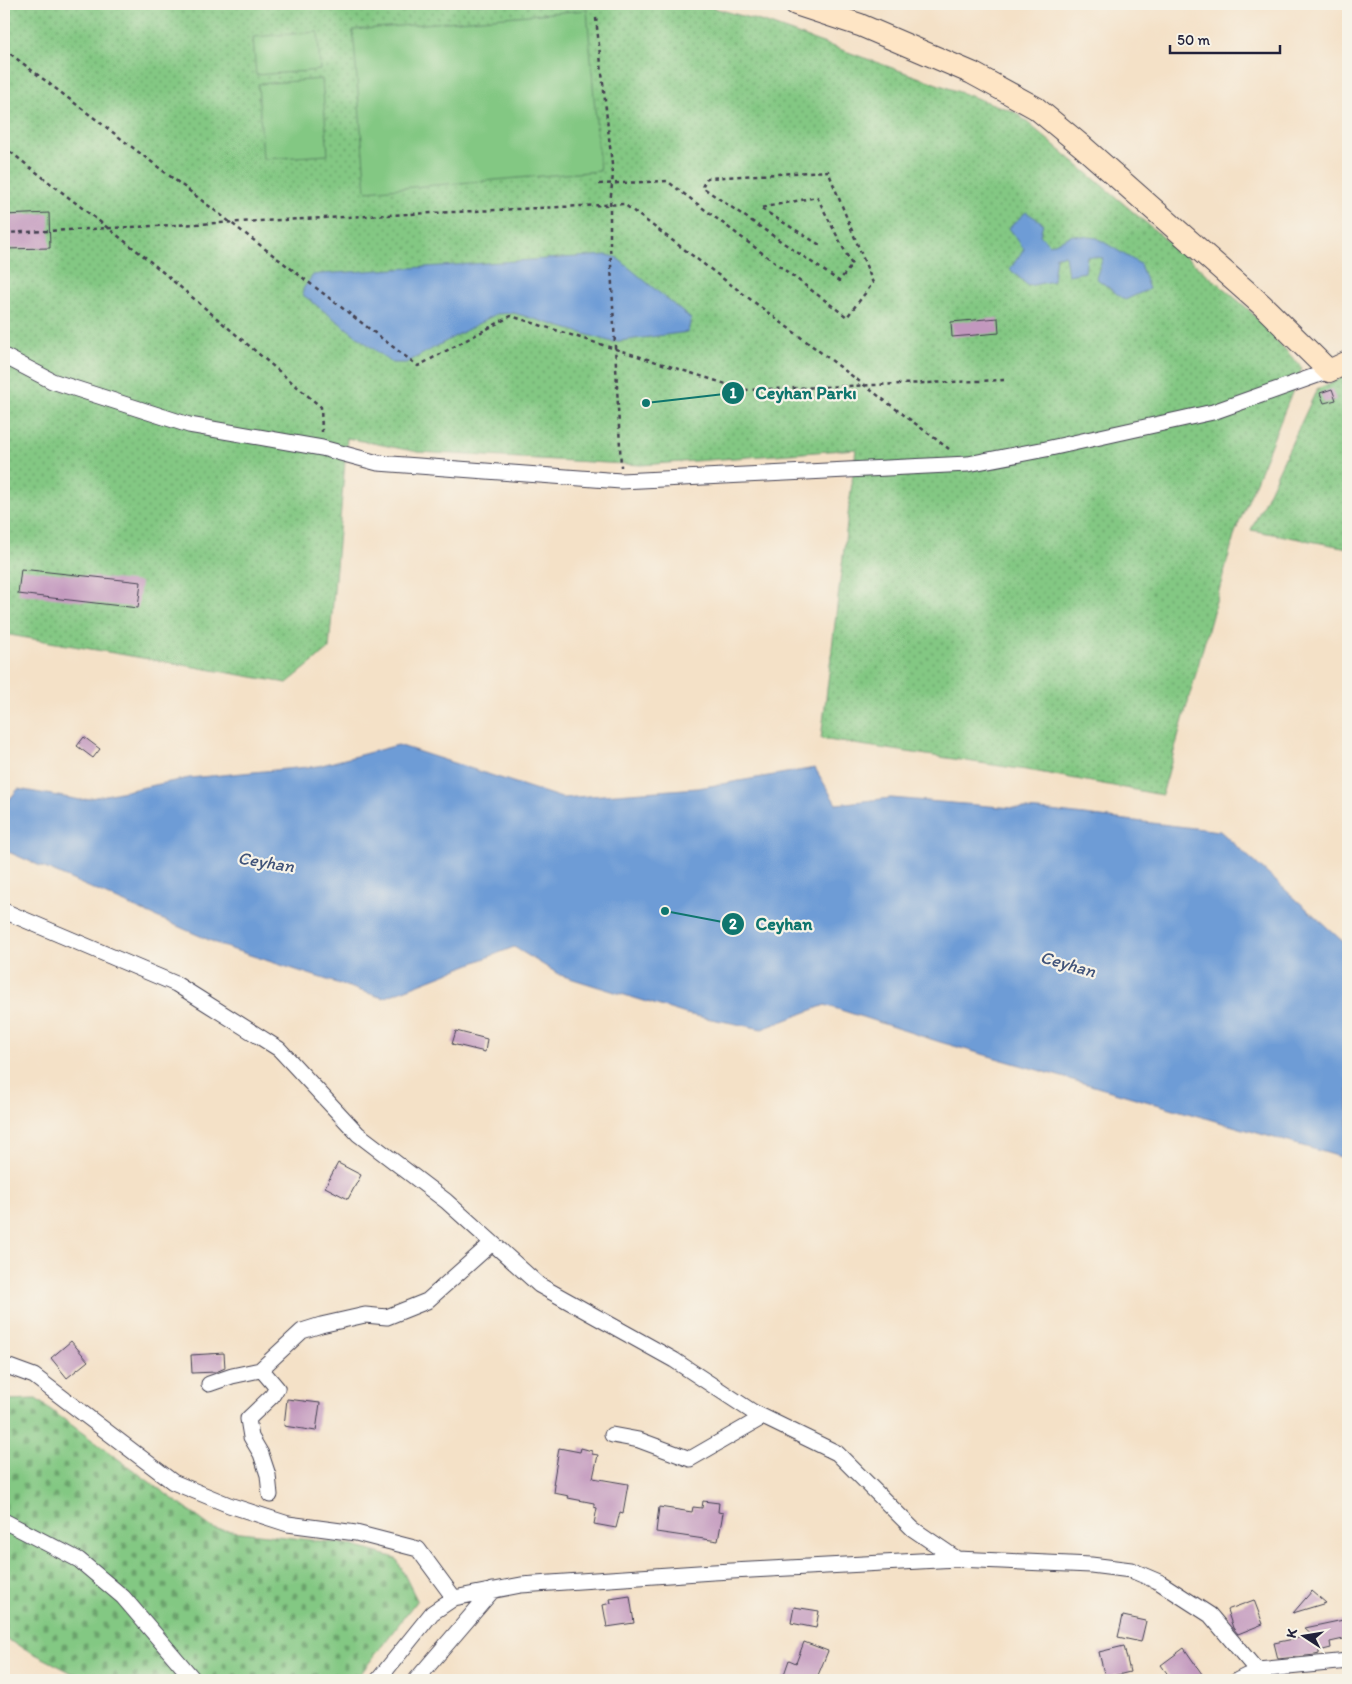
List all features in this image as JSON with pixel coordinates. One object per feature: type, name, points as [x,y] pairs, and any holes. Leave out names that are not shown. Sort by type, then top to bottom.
[{"type":"street","points":[[796,4],[860,25],[963,70],[1036,108],[1082,146],[1262,305],[1338,367]]},
{"type":"street","points":[[4,356],[52,381],[189,425],[322,448],[378,463],[621,481],[968,464],[1046,449],[1213,412],[1338,367]]},
{"type":"street","points":[[4,911],[176,984],[278,1049],[358,1134],[446,1201],[539,1285],[674,1360],[753,1412],[837,1453],[913,1529],[957,1559]]},
{"type":"street","points":[[209,1384],[261,1369],[302,1331],[365,1315],[387,1317],[428,1301],[492,1243]]},
{"type":"street","points":[[4,1364],[34,1376],[173,1482],[229,1505],[288,1524],[356,1533],[418,1549],[454,1598]]},
{"type":"street","points":[[261,1369],[277,1388],[272,1396],[248,1419],[251,1437],[268,1475],[270,1494]]},
{"type":"street","points":[[612,1435],[639,1440],[690,1459],[763,1417]]},
{"type":"street","points":[[4,1521],[79,1560],[122,1597],[194,1680]]},
{"type":"street","points":[[378,1680],[432,1613],[454,1598],[492,1590],[521,1585],[714,1572],[957,1559],[1091,1565],[1131,1570],[1159,1582],[1210,1615],[1261,1675]]},
{"type":"street","points":[[416,1680],[492,1590]]},
{"type":"street","points":[[1238,1680],[1348,1661]]},
{"type":"path","points":[[596,18],[612,174],[610,245],[621,481]]},
{"type":"path","points":[[4,49],[418,366],[511,316],[745,390],[1004,380]]},
{"type":"path","points":[[4,147],[109,228],[321,407],[322,448]]},
{"type":"path","points":[[599,184],[667,181],[847,317],[873,282],[828,171],[708,178],[702,187],[839,281],[852,265],[817,197],[760,208],[820,245]]},
{"type":"path","points":[[4,234],[624,204],[968,464]]},
{"type":"green space","points":[[4,4],[700,4],[767,23],[1015,112],[1248,309],[1302,368],[1235,533],[1162,795],[1033,771],[821,739],[856,449],[641,465],[418,452],[347,438],[329,649],[287,683],[4,634]]},
{"type":"green space","points":[[587,10],[600,171],[366,191],[353,30]]},
{"type":"green space","points":[[318,32],[320,70],[256,75],[253,37]]},
{"type":"green space","points":[[322,79],[328,155],[263,159],[258,84]]},
{"type":"green space","points":[[1348,375],[1348,548],[1251,530],[1317,389]]},
{"type":"green space","points":[[36,1399],[214,1529],[347,1544],[396,1558],[417,1600],[356,1680],[82,1680],[4,1638],[4,1400]]},
{"type":"water","points":[[1026,212],[1043,223],[1040,235],[1050,245],[1073,235],[1097,238],[1140,264],[1149,289],[1125,300],[1096,278],[1103,258],[1087,256],[1085,272],[1068,275],[1065,255],[1056,256],[1053,281],[1028,286],[1010,269],[1024,249],[1009,228]]},
{"type":"water","points":[[607,255],[616,257],[691,319],[688,332],[612,342],[514,313],[496,314],[406,363],[392,363],[303,295],[303,289],[313,275],[320,274]]},
{"type":"water","points":[[398,745],[562,798],[698,788],[815,768],[836,804],[891,798],[1050,811],[1220,831],[1348,946],[1348,1159],[940,1042],[825,1005],[762,1029],[686,1014],[560,975],[514,947],[383,998],[225,947],[4,850],[4,806],[18,789],[81,800],[189,778],[318,766]]},
{"type":"building","points":[[49,213],[50,248],[4,249],[4,215]]},
{"type":"building","points":[[998,318],[999,333],[952,337],[951,322]]},
{"type":"building","points":[[1332,389],[1336,400],[1324,403],[1320,393]]},
{"type":"building","points":[[21,569],[141,582],[138,608],[18,594]]},
{"type":"building","points":[[84,737],[100,749],[93,758],[77,746]]},
{"type":"building","points":[[456,1031],[487,1039],[485,1052],[452,1044]]},
{"type":"building","points":[[338,1163],[361,1175],[348,1199],[325,1187]]},
{"type":"building","points":[[71,1341],[88,1361],[67,1378],[51,1358]]},
{"type":"building","points":[[224,1353],[225,1368],[216,1372],[192,1373],[191,1355]]},
{"type":"building","points":[[287,1399],[320,1403],[316,1431],[284,1426]]},
{"type":"building","points":[[559,1448],[580,1452],[581,1448],[592,1451],[592,1454],[598,1455],[593,1478],[628,1484],[623,1513],[620,1512],[616,1528],[594,1524],[597,1508],[594,1507],[594,1503],[554,1493],[555,1485],[553,1485]]},
{"type":"building","points":[[703,1501],[719,1503],[718,1512],[723,1513],[718,1541],[656,1532],[659,1507],[692,1512],[693,1507],[702,1508]]},
{"type":"building","points":[[1312,1591],[1326,1603],[1293,1613]]},
{"type":"building","points":[[630,1596],[634,1623],[607,1627],[603,1605],[611,1603],[610,1599]]},
{"type":"building","points":[[1254,1600],[1263,1624],[1238,1634],[1233,1628],[1227,1610]]},
{"type":"building","points":[[794,1607],[819,1611],[816,1628],[791,1623]]},
{"type":"building","points":[[1123,1616],[1146,1621],[1141,1642],[1118,1637]]},
{"type":"building","points":[[1348,1619],[1348,1638],[1330,1642],[1331,1648],[1319,1651],[1319,1654],[1315,1655],[1278,1659],[1274,1643],[1313,1635],[1305,1628]]},
{"type":"building","points":[[804,1642],[828,1651],[816,1680],[782,1680],[789,1660],[796,1663]]},
{"type":"building","points":[[1124,1646],[1130,1672],[1105,1678],[1099,1652]]},
{"type":"building","points":[[1184,1648],[1202,1674],[1193,1680],[1172,1680],[1161,1665]]},
{"type":"place","name":"Ceyhan Parkı","points":[[646,403]]},
{"type":"place","name":"Ceyhan","points":[[665,911]]}]
